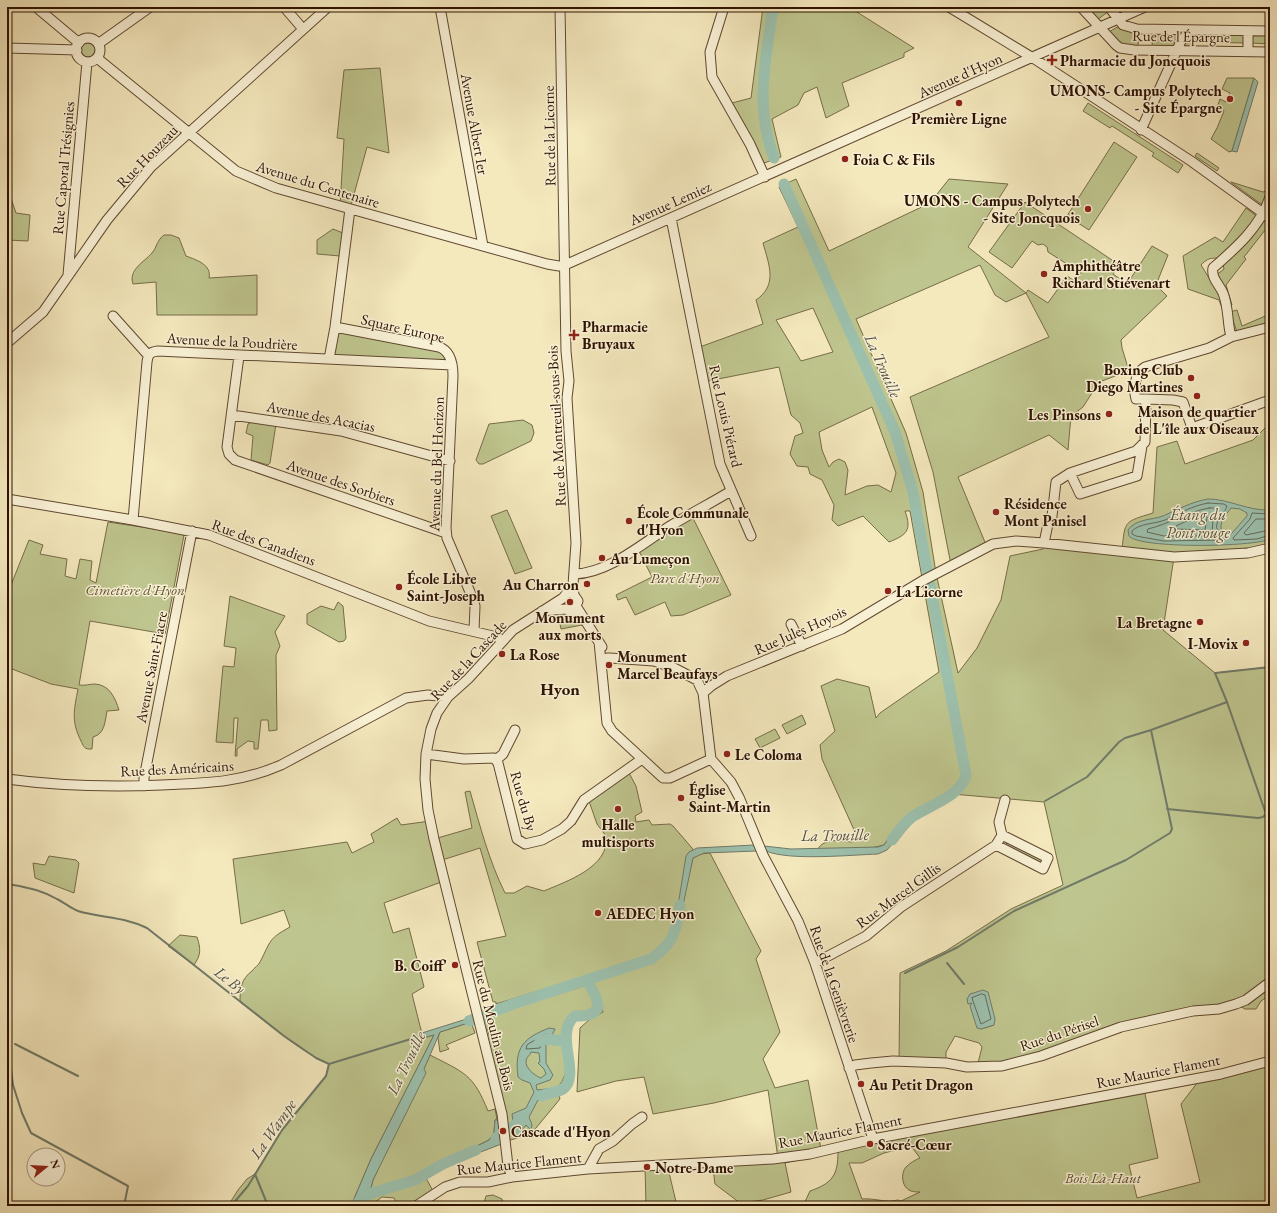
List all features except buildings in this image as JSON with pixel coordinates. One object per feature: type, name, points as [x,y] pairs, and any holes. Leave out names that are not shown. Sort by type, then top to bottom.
[{"type":"street","points":[[7,48],[78,47],[90,39],[98,44],[100,51],[97,58],[86,62],[79,57],[78,47],[36,7]]},
{"type":"street","points":[[98,44],[150,7]]},
{"type":"street","points":[[284,7],[304,29]]},
{"type":"street","name":"Rue Houzeau","points":[[7,343],[43,312],[107,220],[151,167],[328,7]]},
{"type":"street","name":"Avenue Albert Ier","points":[[440,7],[483,246]]},
{"type":"street","name":"Rue de la Licorne","points":[[560,7],[566,265]]},
{"type":"street","points":[[724,7],[710,52],[712,77],[750,144],[765,177]]},
{"type":"street","points":[[949,7],[1033,58],[1202,169],[1267,215]]},
{"type":"street","name":"Rue de l'Épargne","points":[[1081,7],[1120,48],[1134,50],[1270,52]]},
{"type":"street","points":[[1109,7],[1123,25],[1137,29],[1270,31]]},
{"type":"street","name":"Avenue d'Hyon","points":[[786,168],[1145,7]]},
{"type":"street","points":[[1141,130],[1186,30]]},
{"type":"street","points":[[1248,31],[1248,51]]},
{"type":"street","name":"Avenue du Centenaire","points":[[97,58],[188,133],[236,171],[246,176],[276,188],[483,246],[556,266],[566,265]]},
{"type":"street","name":"Rue Caporal Trésignies","points":[[68,277],[86,62]]},
{"type":"street","name":"Avenue Lemiez","points":[[566,265],[786,168]]},
{"type":"street","points":[[1231,337],[1228,326],[1229,313],[1223,294],[1212,275],[1213,268],[1244,240],[1267,215],[1270,197]]},
{"type":"street","points":[[329,359],[335,327],[350,209]]},
{"type":"street","name":"Rue Louis Piérard","points":[[575,574],[587,574],[630,554],[670,527],[732,491],[720,464],[671,218]]},
{"type":"street","name":"Rue de Montreuil-sous-Bois","points":[[566,265],[566,351],[569,381],[567,398],[576,543],[575,574],[573,585],[568,596]]},
{"type":"street","points":[[113,316],[148,355]]},
{"type":"street","name":"Square Europe","points":[[329,359],[452,365],[448,352],[442,348],[335,327]]},
{"type":"street","points":[[1270,327],[1231,337],[1218,345],[1145,367],[1140,370],[1136,377],[1135,397],[1136,399],[1173,400],[1182,402],[1192,428],[1270,400]]},
{"type":"street","name":"Avenue de la Poudrière","points":[[133,520],[148,355],[158,351],[329,359]]},
{"type":"street","points":[[232,415],[240,356]]},
{"type":"street","name":"Avenue du Bel Horizon","points":[[452,365],[453,376],[450,461],[446,533],[475,606],[474,632]]},
{"type":"street","points":[[1070,473],[1080,494],[1137,476],[1142,446],[1145,442],[1146,399]]},
{"type":"street","name":"Avenue des Sorbiers","points":[[232,415],[227,447],[229,454],[235,460],[446,533]]},
{"type":"street","name":"Avenue des Acacias","points":[[232,415],[341,431],[450,461]]},
{"type":"street","points":[[1044,543],[1048,524],[1052,516],[1056,482],[1070,473],[1136,450],[1142,446]]},
{"type":"street","points":[[732,491],[751,536]]},
{"type":"street","name":"Rue des Canadiens","points":[[7,499],[192,531],[223,540],[429,621],[497,637],[502,642]]},
{"type":"street","name":"Avenue Saint-Fiacre","points":[[144,786],[192,531]]},
{"type":"street","name":"Rue Jules Hoyois","points":[[703,693],[711,686],[728,676],[842,629],[922,581],[993,544],[1016,541],[1044,543],[1174,557],[1248,553],[1270,548]]},
{"type":"street","points":[[542,612],[571,608],[578,601],[568,596],[562,603],[571,608],[586,622],[612,658]]},
{"type":"street","name":"Rue de la Cascade","points":[[444,881],[428,810],[425,779],[426,754],[431,729],[437,713],[448,697],[513,630],[568,596]]},
{"type":"street","points":[[792,624],[802,646]]},
{"type":"street","points":[[599,642],[607,724],[612,731],[659,776],[663,778],[670,778],[711,759],[703,693],[697,680],[674,668],[654,661],[607,658],[602,665]]},
{"type":"street","name":"Rue Jules Hoyois","points":[[697,680],[710,680],[728,676]]},
{"type":"street","name":"Rue des Américains","points":[[7,779],[92,786],[144,786],[215,783],[253,776],[281,765],[402,699],[421,696],[448,697]]},
{"type":"street","name":"Rue du By","points":[[496,760],[503,754],[516,730]]},
{"type":"street","name":"Rue du By","points":[[426,754],[464,759],[486,757],[494,758],[496,760],[504,786],[508,807],[518,839],[525,844],[533,844],[562,829],[571,821],[584,800],[642,759]]},
{"type":"street","name":"Rue de la Genièvrerie","points":[[711,759],[731,782],[763,854],[794,912],[815,963],[872,1139]]},
{"type":"street","points":[[996,845],[1043,869],[1048,858],[1002,835],[999,822],[1005,800]]},
{"type":"street","name":"Rue Marcel Gillis","points":[[815,963],[866,936],[901,907],[996,845],[1002,835]]},
{"type":"street","name":"Rue du Moulin au Bois","points":[[444,881],[502,1120],[508,1166],[512,1177]]},
{"type":"street","name":"Rue du Périsel","points":[[849,1068],[860,1064],[893,1061],[946,1063],[967,1067],[1002,1066],[1041,1056],[1121,1027],[1193,1011],[1219,1009],[1246,1000],[1270,982]]},
{"type":"street","name":"Rue Maurice Flament","points":[[416,1206],[452,1184],[488,1182],[512,1177],[588,1169],[778,1158],[810,1154],[872,1139],[1176,1083],[1242,1069],[1270,1061]]},
{"type":"street","points":[[588,1169],[598,1146],[608,1144],[642,1117]]},
{"type":"green space","points":[[763,7],[849,7],[914,48],[904,53],[904,57],[842,83],[849,106],[826,118],[817,87],[804,93],[798,105],[772,119],[781,157],[764,163],[732,103],[751,98]]},
{"type":"green space","points":[[1085,7],[1105,7],[1109,11],[1097,20]]},
{"type":"green space","points":[[1119,26],[1139,33],[1138,46],[1123,45],[1109,32]]},
{"type":"green space","points":[[1153,33],[1178,34],[1180,36],[1176,45],[1173,47],[1152,46]]},
{"type":"green space","points":[[1245,33],[1245,43],[1193,42],[1193,48],[1183,46],[1187,34]]},
{"type":"green space","points":[[1251,33],[1270,33],[1270,44],[1251,43]]},
{"type":"green space","points":[[88,43],[93,45],[95,50],[93,55],[88,57],[83,55],[81,50],[83,45]]},
{"type":"green space","points":[[380,68],[389,153],[367,147],[350,209],[340,206],[344,139],[337,138],[344,70]]},
{"type":"green space","points":[[1227,78],[1254,78],[1232,151],[1229,152],[1211,139],[1224,111],[1217,108],[1220,99],[1226,102],[1230,93],[1222,89]]},
{"type":"green space","points":[[1088,103],[1183,165],[1178,173],[1152,156],[1154,153],[1112,126],[1110,128],[1083,111]]},
{"type":"green space","points":[[1114,142],[1137,157],[1089,230],[1067,216]]},
{"type":"green space","points":[[1197,153],[1219,168],[1217,171],[1195,156]]},
{"type":"green space","points":[[796,179],[829,251],[930,203],[949,179],[1008,184],[968,247],[1026,293],[1006,302],[995,295],[980,265],[856,319],[906,433],[923,492],[936,573],[958,673],[977,648],[1001,600],[1010,556],[1043,549],[1044,543],[1122,550],[1125,527],[1136,518],[1153,513],[1157,447],[1177,441],[1185,464],[1253,440],[1265,428],[1270,427],[1270,548],[1174,557],[1163,630],[1215,673],[1270,667],[1270,995],[1261,1001],[1256,1009],[1245,1009],[1236,1004],[1121,1027],[1041,1056],[977,1067],[982,1047],[979,1043],[955,1036],[946,1052],[946,1063],[899,1061],[900,973],[946,951],[1011,909],[1063,885],[1044,802],[952,794],[911,817],[910,814],[898,825],[884,845],[871,848],[817,850],[828,841],[852,842],[855,832],[822,759],[820,745],[835,731],[821,686],[837,679],[869,687],[876,718],[880,713],[939,672],[910,511],[905,511],[908,527],[904,534],[889,542],[863,516],[838,526],[832,520],[834,505],[822,480],[810,474],[808,467],[797,466],[790,454],[795,436],[803,433],[800,423],[791,415],[779,367],[703,382],[697,348],[763,324],[756,300],[767,288],[770,274],[768,259],[763,243],[798,227],[779,187]],"holes":[[[813,308],[833,352],[801,361],[776,320]],[[872,407],[896,473],[891,492],[878,485],[867,486],[845,495],[848,470],[845,462],[839,459],[833,462],[829,467],[822,450],[819,432]],[[973,1003],[994,1025],[981,1029]]]},
{"type":"green space","points":[[1231,182],[1263,192],[1269,190],[1265,202],[1261,204]]},
{"type":"green space","points":[[7,187],[16,213],[30,215],[28,241],[7,240]]},
{"type":"green space","points":[[1025,202],[1118,264],[1113,274],[1127,284],[1152,246],[1168,255],[1156,285],[1167,296],[1121,340],[1129,371],[1099,382],[1083,407],[1071,416],[1068,450],[1049,435],[958,477],[987,547],[951,565],[933,472],[910,397],[1049,337],[1026,293],[1028,290],[1048,303],[1067,276],[1076,282],[1081,273],[1048,252],[1047,247],[1043,244],[1038,245],[1032,241],[1012,268],[989,252]]},
{"type":"green space","points":[[1246,208],[1258,217],[1246,233],[1222,256],[1210,259],[1201,265],[1209,278],[1212,279],[1222,293],[1224,313],[1219,300],[1188,289],[1183,256],[1215,237],[1223,242]]},
{"type":"green space","points":[[1262,220],[1269,225],[1244,257],[1246,259],[1226,285],[1232,305],[1228,306],[1215,276],[1224,269],[1223,264]]},
{"type":"green space","points":[[333,229],[343,233],[340,256],[317,254],[317,240]]},
{"type":"green space","points":[[164,235],[171,235],[179,238],[186,256],[199,261],[206,266],[209,273],[209,278],[257,275],[257,315],[157,315],[156,282],[133,284],[132,279],[135,270],[152,253]]},
{"type":"green space","points":[[1237,310],[1242,326],[1270,314],[1270,324],[1237,332],[1230,312]]},
{"type":"green space","points":[[335,327],[447,352],[446,365],[329,359]]},
{"type":"green space","points":[[523,420],[532,425],[534,433],[531,441],[483,464],[479,464],[476,460],[489,424]]},
{"type":"green space","points":[[252,422],[276,424],[270,463],[268,465],[251,460],[253,436],[246,433],[248,424]]},
{"type":"green space","points":[[507,510],[532,568],[515,574],[491,516]]},
{"type":"green space","name":"Parc d'Hyon","points":[[691,514],[731,595],[683,615],[671,616],[665,602],[635,615],[626,597],[618,600],[616,595],[652,577],[638,549]]},
{"type":"green space","name":"Cimetière d'Hyon","points":[[108,522],[184,535],[165,634],[90,621],[79,685],[95,684],[105,687],[114,697],[119,710],[107,711],[102,730],[93,737],[92,749],[89,749],[83,745],[76,727],[74,715],[78,689],[51,684],[7,667],[7,595],[29,540],[43,545],[40,554],[67,559],[65,576],[76,579],[80,559],[92,561],[90,580],[96,583]]},
{"type":"green space","points":[[230,596],[285,616],[275,632],[280,646],[276,655],[277,730],[269,731],[268,720],[261,720],[258,749],[254,749],[254,742],[248,741],[237,749],[237,756],[235,756],[238,718],[234,718],[233,743],[216,742],[223,666],[234,667],[236,648],[224,646]]},
{"type":"green space","points":[[338,602],[343,606],[346,638],[344,641],[339,642],[307,624],[307,614],[321,606],[334,610]]},
{"type":"green space","points":[[558,615],[569,616],[582,625],[561,629]]},
{"type":"green space","points":[[802,715],[806,724],[787,734],[782,725]]},
{"type":"green space","points":[[775,729],[780,738],[760,748],[755,739]]},
{"type":"green space","name":"Bois Là-Haut","points":[[629,773],[636,786],[642,812],[635,816],[636,822],[649,820],[652,825],[670,824],[692,848],[694,852],[690,856],[686,885],[693,858],[701,854],[710,853],[761,951],[756,959],[780,1032],[763,1059],[775,1088],[808,1080],[821,1149],[1144,1089],[1158,1158],[1129,1165],[1137,1198],[1200,1182],[1181,1104],[1201,1078],[1270,1061],[1270,1206],[803,1206],[810,1191],[824,1185],[833,1177],[837,1166],[838,1151],[785,1163],[791,1192],[763,1200],[741,1203],[745,1206],[740,1206],[740,1203],[715,1184],[712,1161],[778,1158],[768,1090],[714,1103],[653,1114],[644,1077],[616,1081],[577,1092],[580,1028],[590,1019],[603,1012],[599,996],[591,981],[600,972],[496,1004],[496,1002],[493,1002],[477,942],[506,936],[480,848],[439,861],[444,881],[384,903],[393,933],[409,928],[424,987],[412,994],[423,1038],[434,1035],[371,1159],[351,1206],[228,1206],[247,1179],[255,1174],[282,1130],[326,1076],[329,1064],[294,1044],[240,1002],[241,989],[245,977],[259,963],[271,941],[290,927],[284,910],[241,924],[233,859],[347,842],[352,853],[374,842],[371,834],[397,818],[401,825],[430,821],[434,839],[472,828],[465,792],[470,791],[481,830],[499,881],[505,893],[514,893],[527,886],[544,891],[564,883],[585,871],[601,856],[605,847],[606,836],[597,824],[590,804],[586,799]],"holes":[[[911,1146],[920,1158],[906,1167],[903,1173],[903,1180],[906,1187],[912,1191],[920,1192],[901,1201],[862,1199],[849,1163],[862,1163],[884,1153]]]},
{"type":"green space","points":[[1008,842],[1043,859],[1041,864],[1005,845]]},
{"type":"green space","points":[[49,856],[76,860],[79,863],[74,893],[35,878],[33,863],[45,865]]},
{"type":"green space","points":[[180,935],[197,937],[200,952],[194,965],[168,946]]},
{"type":"green space","points":[[587,985],[596,1004],[595,1009],[589,1013],[575,1013],[564,1024],[567,1066],[562,1082],[557,1088],[560,1099],[531,1134],[507,1141],[484,1035],[489,1034],[487,1028],[483,1029],[482,1018]]},
{"type":"green space","points":[[471,1022],[475,1033],[446,1045],[449,1049],[440,1052],[438,1038],[440,1032]]},
{"type":"green space","points":[[430,1055],[460,1071],[478,1089],[488,1111],[495,1109],[497,1119],[495,1120],[494,1133],[489,1140],[410,1179],[399,1184],[383,1186],[370,1192],[373,1180]]},
{"type":"green space","points":[[667,1164],[677,1206],[646,1206],[645,1166]]},
{"type":"green space","points":[[426,1178],[433,1191],[410,1206],[398,1206],[394,1198],[382,1197],[370,1206],[361,1206],[374,1195],[382,1191]]},
{"type":"green space","points":[[493,1195],[502,1199],[504,1206],[483,1206],[486,1196]]},
{"type":"water","points":[[1254,78],[1258,82],[1237,152],[1232,151]]},
{"type":"water","name":"Étang du Pont rouge","points":[[1208,499],[1223,501],[1254,509],[1270,510],[1270,539],[1243,544],[1174,545],[1138,540],[1129,536],[1128,530],[1131,526],[1139,522],[1163,516],[1185,506]],"holes":[[[1231,508],[1240,509],[1247,513],[1247,516],[1232,533],[1226,533],[1221,529],[1221,523]]]},
{"type":"water","points":[[898,825],[903,831],[887,850],[878,854],[820,857],[789,856],[766,851],[764,846],[791,849],[878,847],[884,845]]},
{"type":"water","points":[[754,845],[757,851],[704,853],[693,858],[680,920],[676,918],[686,856],[689,852],[697,848]]},
{"type":"water","points":[[983,990],[988,992],[995,1019],[994,1025],[981,1029],[977,1028],[970,1006],[972,1003],[968,1004],[967,999],[970,994]]},
{"type":"water","points":[[476,1016],[477,1020],[440,1032],[424,1069],[426,1073],[373,1180],[370,1192],[361,1206],[351,1206],[371,1159],[434,1035],[423,1038],[422,1033]]},
{"type":"water","points":[[549,1028],[555,1029],[552,1035],[554,1037],[546,1043],[546,1063],[553,1075],[550,1080],[536,1085],[537,1090],[555,1088],[556,1094],[538,1100],[529,1117],[532,1125],[531,1130],[526,1125],[515,1138],[512,1114],[526,1108],[534,1092],[530,1083],[518,1077],[517,1067],[519,1051],[527,1040]],"holes":[[[531,1052],[539,1053],[540,1062],[538,1063],[544,1069],[546,1074],[541,1078],[531,1071],[526,1064],[527,1058]]]},
{"type":"water","points":[[497,1119],[497,1121],[500,1120],[504,1143],[465,1158],[461,1154],[489,1140],[494,1133],[495,1120]]},
{"type":"waterway","name":"La Trouille","points":[[773,7],[763,83],[763,101],[764,120],[774,158]]},
{"type":"waterway","name":"La Trouille","points":[[784,184],[895,432],[913,492],[927,570]]},
{"type":"waterway","name":"La Trouille","points":[[892,840],[912,817],[944,800],[958,789],[963,783],[966,775],[930,585]]},
{"type":"waterway","points":[[1045,801],[1087,777],[1119,742],[1125,738],[1227,702],[1215,673],[1270,667]]},
{"type":"waterway","points":[[1167,809],[1258,818],[1263,817],[1266,814],[1227,702]]},
{"type":"waterway","points":[[905,973],[958,947],[1014,911],[1126,860],[1170,833],[1172,829],[1151,730]]},
{"type":"waterway","name":"Le By","points":[[7,884],[39,891],[78,911],[139,924],[147,928],[284,1036],[316,1058],[329,1064],[424,1035]]},
{"type":"waterway","name":"La Trouille","points":[[469,1021],[513,1004],[651,959],[665,948],[673,936],[680,905]]},
{"type":"waterway","points":[[947,963],[964,984]]},
{"type":"waterway","name":"La Trouille","points":[[542,1096],[561,1090],[568,1083],[570,1074],[567,1043],[569,1023],[575,1016],[585,1016],[591,1014],[598,1007],[596,997],[587,980]]},
{"type":"waterway","name":"La Trouille","points":[[540,1041],[546,1039],[566,1041]]},
{"type":"waterway","points":[[15,1044],[78,1076]]},
{"type":"waterway","points":[[9,1053],[13,1085],[22,1113],[31,1133],[128,1186],[124,1206]]},
{"type":"waterway","name":"La Wampe","points":[[231,1206],[248,1186],[282,1130],[326,1076],[329,1064]]},
{"type":"waterway","name":"La Trouille","points":[[496,1138],[513,1127],[523,1117]]},
{"type":"waterway","name":"La Trouille","points":[[355,1206],[362,1198],[372,1193],[415,1180],[443,1164],[476,1150]]},
{"type":"waterway","points":[[255,1174],[268,1206]]},
{"type":"place","name":"Pharmacie du Joncquois","points":[[1052,60]]},
{"type":"place","name":"UMONS- Campus Polytech - Site Épargne","points":[[1230,99]]},
{"type":"place","name":"Première Ligne","points":[[959,103]]},
{"type":"place","name":"Foia C & Fils","points":[[845,159]]},
{"type":"place","name":"UMONS - Campus Polytech - Site Joncquois","points":[[1088,209]]},
{"type":"place","name":"Amphithéâtre Richard Stiévenart","points":[[1044,274]]},
{"type":"place","name":"Pharmacie Bruyaux","points":[[574,335]]},
{"type":"place","name":"Boxing Club Diego Martines","points":[[1191,378]]},
{"type":"place","name":"Maison de quartier de L'île aux Oiseaux","points":[[1197,396]]},
{"type":"place","name":"Les Pinsons","points":[[1109,414]]},
{"type":"place","name":"Résidence Mont Panisel","points":[[996,512]]},
{"type":"place","name":"École Communale d'Hyon","points":[[629,521]]},
{"type":"place","name":"Au Lumeçon","points":[[602,558]]},
{"type":"place","name":"Au Charron","points":[[587,584]]},
{"type":"place","name":"École Libre Saint-Joseph","points":[[399,587]]},
{"type":"place","name":"La Licorne","points":[[888,591]]},
{"type":"place","name":"Monument aux morts","points":[[570,602]]},
{"type":"place","name":"La Bretagne","points":[[1200,622]]},
{"type":"place","name":"I-Movix","points":[[1246,643]]},
{"type":"place","name":"La Rose","points":[[502,654]]},
{"type":"place","name":"Monument Marcel Beaufays","points":[[609,665]]},
{"type":"place","name":"Le Coloma","points":[[727,754]]},
{"type":"place","name":"Église Saint-Martin","points":[[681,798]]},
{"type":"place","name":"Halle multisports","points":[[618,809]]},
{"type":"place","name":"AEDEC Hyon","points":[[598,913]]},
{"type":"place","name":"B. Coiff'","points":[[455,965]]},
{"type":"place","name":"Au Petit Dragon","points":[[861,1084]]},
{"type":"place","name":"Cascade d'Hyon","points":[[503,1131]]},
{"type":"place","name":"Sacré-Cœur","points":[[870,1144]]},
{"type":"place","name":"Notre-Dame","points":[[647,1167]]},
{"type":"district","name":"Hyon","points":[[560,689]]}]
